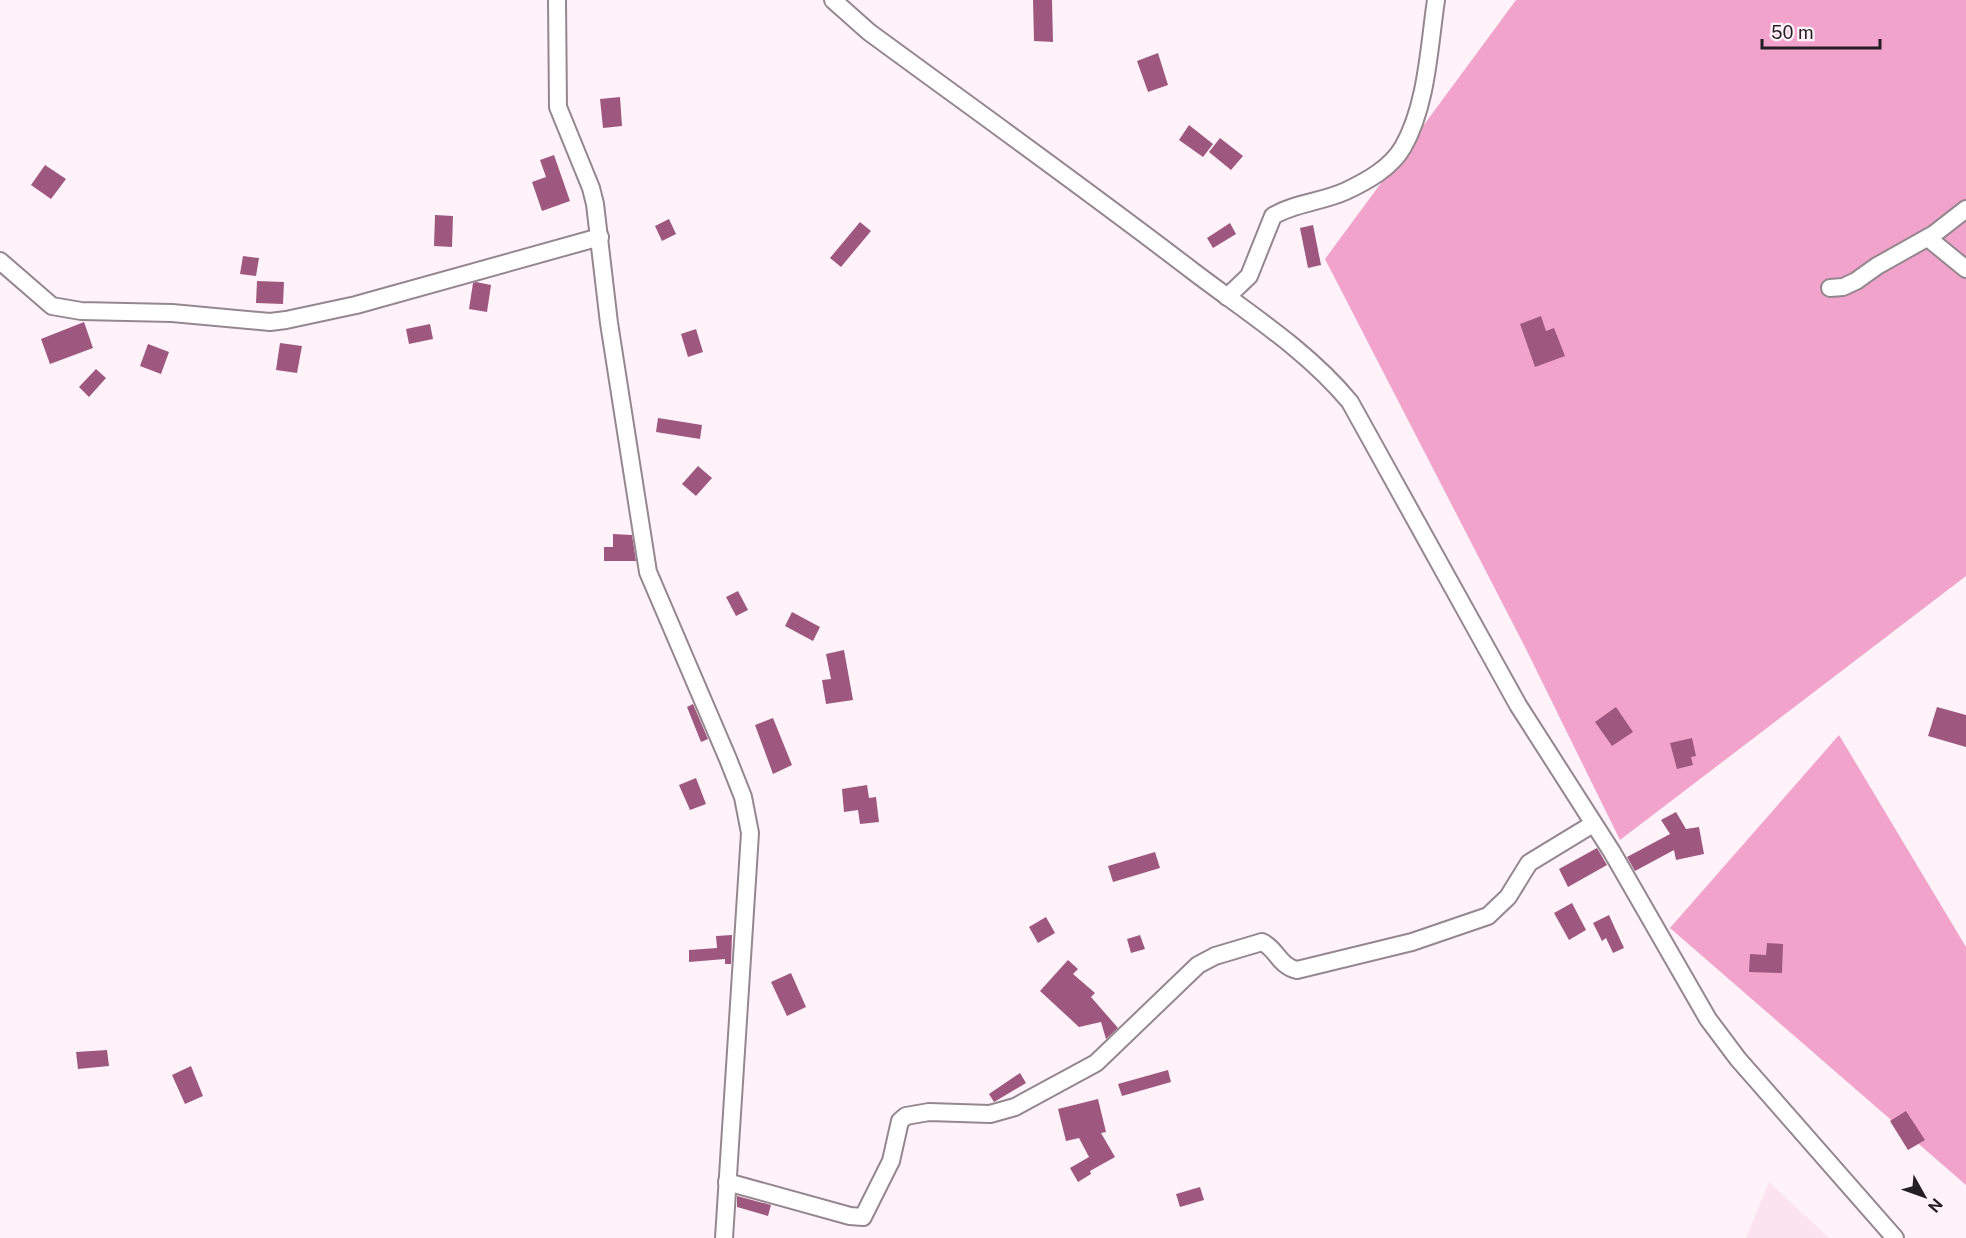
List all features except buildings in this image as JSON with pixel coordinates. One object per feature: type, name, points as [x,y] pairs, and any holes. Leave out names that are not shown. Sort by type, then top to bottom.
[{"type":"street","points":[[557,0],[558,107],[591,188],[600,237],[609,323],[648,572],[728,759],[748,818],[750,832],[747,920],[724,1238]]},
{"type":"street","points":[[832,0],[869,32],[1115,211],[1324,372],[1350,402],[1518,705],[1618,862],[1708,1019],[1738,1059],[1895,1238]]},
{"type":"street","points":[[1227,297],[1249,276],[1273,216],[1288,209],[1321,201],[1367,181],[1383,170],[1403,149],[1423,88],[1436,0]]},
{"type":"street","points":[[1830,288],[1843,287],[1856,281],[1928,238],[1966,209]]},
{"type":"street","points":[[0,261],[52,306],[81,311],[205,315],[270,322],[356,304],[600,237]]},
{"type":"street","points":[[1928,238],[1966,269]]},
{"type":"street","points":[[727,1182],[850,1216],[863,1216],[891,1161],[900,1121],[906,1116],[929,1112],[990,1114],[1015,1107],[1096,1063],[1188,973],[1215,956],[1262,942],[1269,945],[1287,968],[1297,970],[1412,942],[1488,916],[1508,897],[1529,863],[1593,824]]},
{"type":"shaded area","points":[[1516,0],[1966,0],[1966,576],[1620,840],[1525,647],[1325,259]]},
{"type":"shaded area","points":[[1839,735],[1966,947],[1966,1185],[1670,928]]},
{"type":"shaded area","points":[[1769,1182],[1829,1238],[1746,1238]]}]
